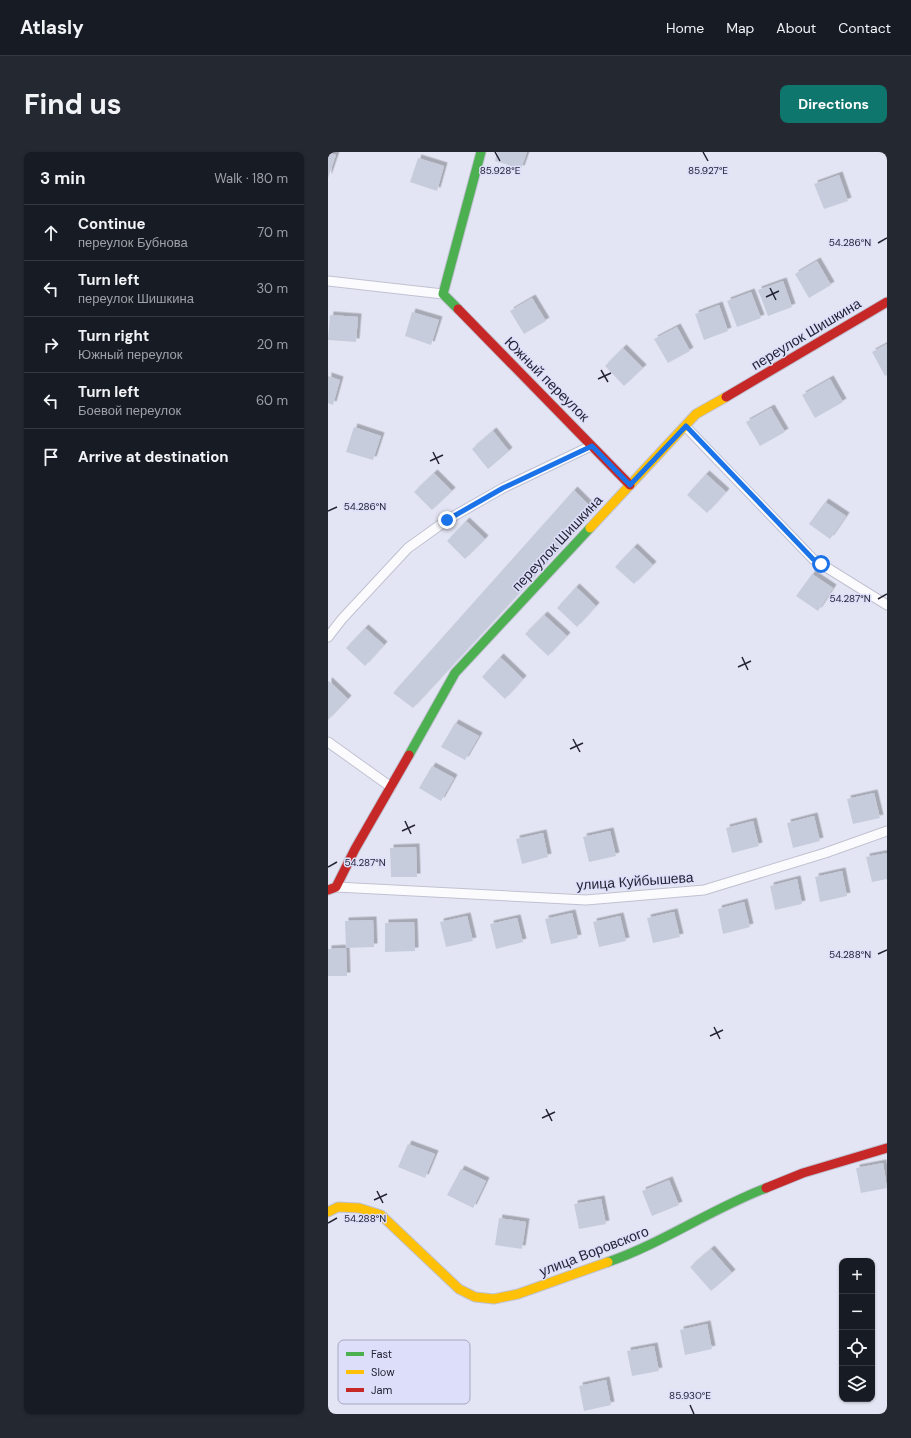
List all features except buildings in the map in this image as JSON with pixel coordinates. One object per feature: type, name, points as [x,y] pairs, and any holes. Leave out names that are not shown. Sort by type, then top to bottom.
[{"type":"street","points":[[443,294],[481,152]]},
{"type":"street","name":"Южный переулок","points":[[443,294],[630,485]]},
{"type":"street","name":"переулок Шишкина","points":[[332,889],[455,673],[696,414],[887,302]]},
{"type":"street","name":"улица Воровского","points":[[328,1212],[338,1207],[359,1208],[380,1215],[459,1289],[475,1297],[494,1300],[518,1294],[636,1252],[737,1199],[803,1173],[887,1148]]},
{"type":"lane","points":[[328,281],[443,294]]},
{"type":"lane","points":[[686,426],[813,559],[887,605]]},
{"type":"lane","points":[[328,637],[342,619],[408,548],[447,520],[503,488],[592,446]]},
{"type":"lane","points":[[328,742],[391,787]]},
{"type":"lane","name":"улица Куйбышева","points":[[332,889],[586,900],[704,890],[825,853],[887,831]]},
{"type":"traffic: fast","points":[[458,309],[443,294],[481,152]]},
{"type":"traffic: fast","points":[[409,755],[455,673],[590,528]]},
{"type":"traffic: fast","points":[[608,1262],[668,1236],[746,1196],[766,1188]]},
{"type":"traffic: slow","points":[[590,528],[696,414],[726,397]]},
{"type":"traffic: slow","points":[[328,1212],[338,1207],[359,1208],[381,1215],[459,1289],[475,1297],[494,1299],[518,1294],[608,1262]]},
{"type":"traffic: jam","points":[[726,397],[887,302]]},
{"type":"traffic: jam","points":[[458,309],[630,485]]},
{"type":"traffic: jam","points":[[328,890],[336,887],[355,849],[409,755]]},
{"type":"traffic: jam","points":[[766,1188],[803,1173],[887,1148]]},
{"type":"route","points":[[447,520],[503,488],[592,446],[630,485],[686,426],[813,559],[821,564]]}]
